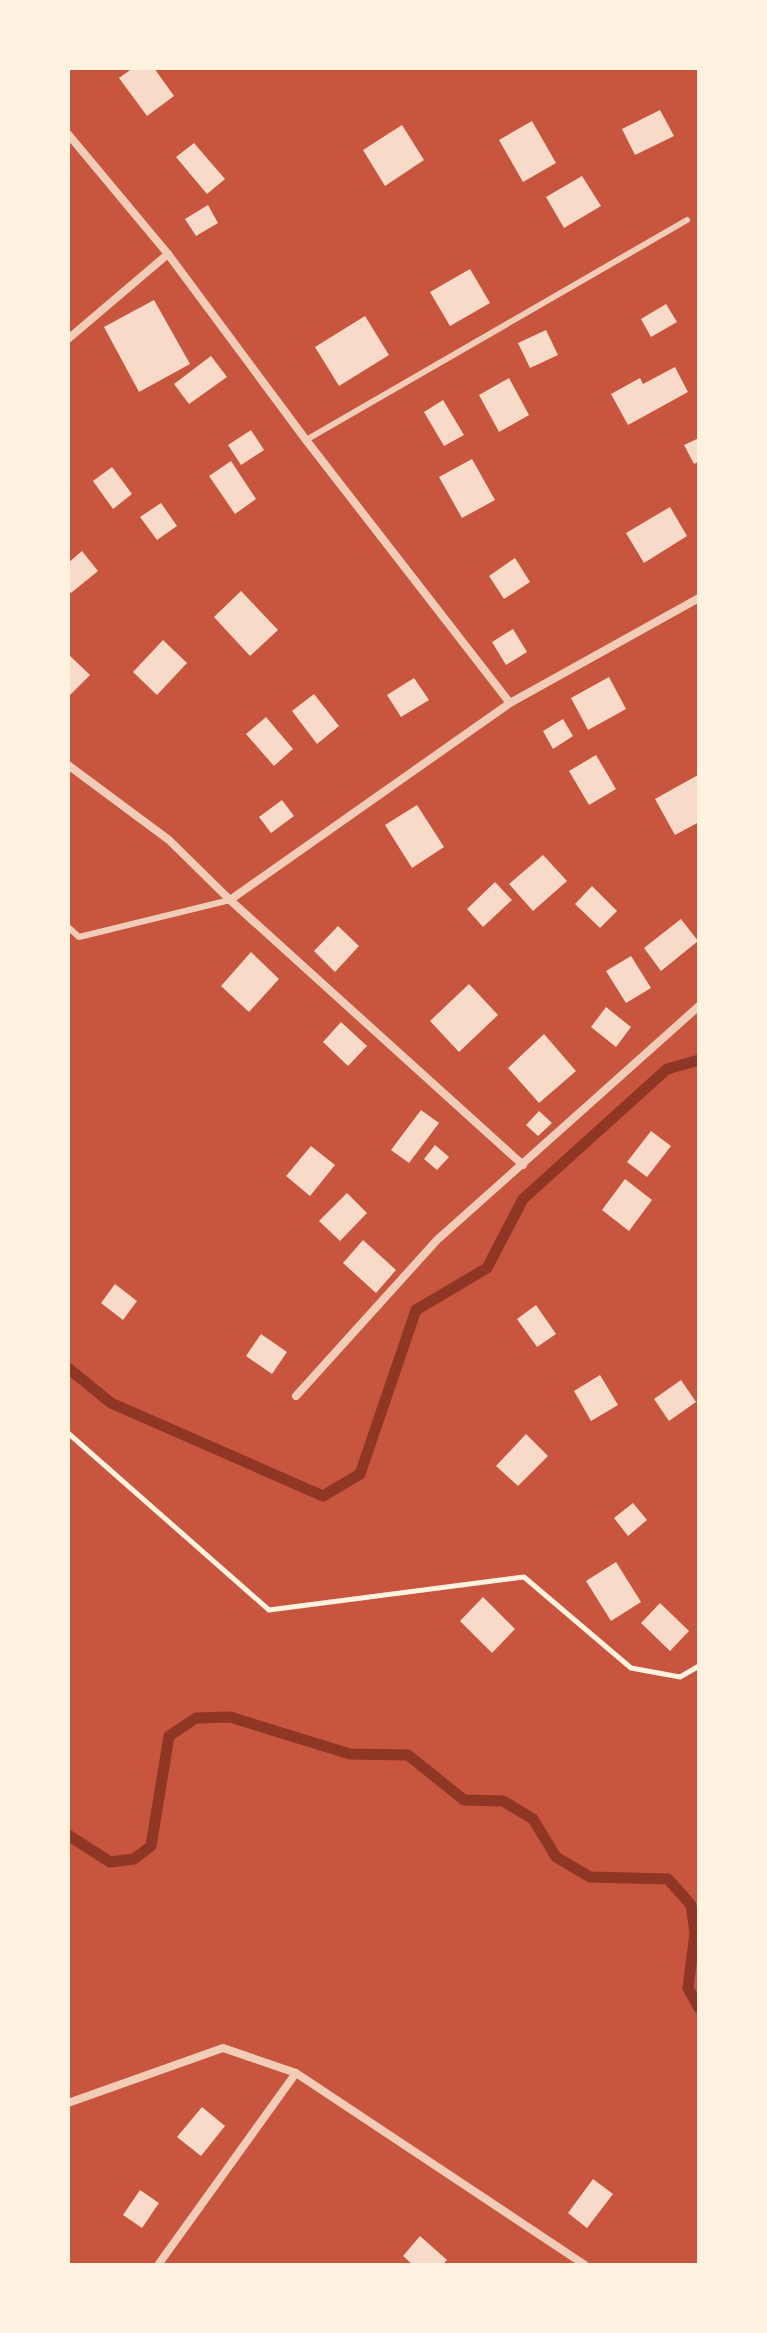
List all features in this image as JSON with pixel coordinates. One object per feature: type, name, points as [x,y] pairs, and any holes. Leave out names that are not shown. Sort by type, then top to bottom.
[{"type":"street","points":[[68,134],[168,254],[306,440],[510,703]]},
{"type":"street","points":[[68,339],[168,254]]},
{"type":"street","points":[[230,900],[510,703],[699,598]]},
{"type":"street","points":[[68,765],[169,840],[230,900],[523,1165]]},
{"type":"street","points":[[296,1396],[437,1240],[699,1006]]},
{"type":"street","points":[[68,2103],[223,2048],[296,2073],[585,2265]]},
{"type":"street","points":[[158,2265],[296,2073]]},
{"type":"lane","points":[[306,440],[687,220]]},
{"type":"lane","points":[[68,927],[79,937],[230,900]]},
{"type":"path","points":[[68,1433],[269,1610],[524,1577],[631,1668],[680,1677],[699,1666]]},
{"type":"building","points":[[133,68],[154,68],[174,96],[147,116],[119,78]]},
{"type":"building","points":[[660,110],[674,136],[635,155],[622,129]]},
{"type":"building","points":[[532,121],[556,163],[523,182],[499,140]]},
{"type":"building","points":[[402,125],[424,160],[385,186],[363,150]]},
{"type":"building","points":[[194,143],[225,179],[207,194],[176,157]]},
{"type":"building","points":[[582,176],[601,206],[564,228],[546,197]]},
{"type":"building","points":[[208,205],[218,223],[196,236],[185,219]]},
{"type":"building","points":[[470,269],[490,303],[450,326],[430,292]]},
{"type":"building","points":[[154,300],[190,364],[139,392],[104,327]]},
{"type":"building","points":[[666,304],[677,322],[651,337],[641,319]]},
{"type":"building","points":[[365,316],[389,355],[339,386],[315,347]]},
{"type":"building","points":[[546,330],[558,355],[530,368],[518,343]]},
{"type":"building","points":[[211,356],[227,377],[189,404],[174,384]]},
{"type":"building","points":[[675,367],[688,392],[628,425],[611,394],[640,378],[643,384]]},
{"type":"building","points":[[509,378],[529,415],[499,432],[479,395]]},
{"type":"building","points":[[443,400],[464,435],[444,446],[424,412]]},
{"type":"building","points":[[251,430],[264,450],[241,465],[228,445]]},
{"type":"building","points":[[699,438],[699,461],[694,464],[684,445]]},
{"type":"building","points":[[472,459],[495,500],[462,518],[439,477]]},
{"type":"building","points":[[231,461],[256,499],[235,514],[209,476]]},
{"type":"building","points":[[112,467],[132,494],[113,509],[93,481]]},
{"type":"building","points":[[161,503],[177,526],[157,540],[140,517]]},
{"type":"building","points":[[670,507],[687,536],[644,563],[626,533]]},
{"type":"building","points":[[82,551],[98,571],[71,593],[68,589],[68,563]]},
{"type":"building","points":[[515,558],[530,582],[504,599],[489,576]]},
{"type":"building","points":[[241,591],[278,630],[250,656],[214,617]]},
{"type":"building","points":[[513,629],[527,652],[506,665],[492,642]]},
{"type":"building","points":[[163,640],[187,663],[157,695],[133,672]]},
{"type":"building","points":[[68,654],[90,675],[68,697]]},
{"type":"building","points":[[609,677],[626,709],[588,730],[571,698]]},
{"type":"building","points":[[414,678],[429,700],[401,717],[387,695]]},
{"type":"building","points":[[314,694],[339,726],[317,744],[292,711]]},
{"type":"building","points":[[266,717],[293,749],[274,766],[246,734]]},
{"type":"building","points":[[563,719],[573,736],[553,749],[543,731]]},
{"type":"building","points":[[596,755],[616,789],[589,805],[569,771]]},
{"type":"building","points":[[698,775],[699,822],[675,835],[655,799]]},
{"type":"building","points":[[282,800],[294,816],[271,833],[259,817]]},
{"type":"building","points":[[417,805],[444,847],[412,868],[385,825]]},
{"type":"building","points":[[543,855],[567,881],[533,911],[509,884]]},
{"type":"building","points":[[495,882],[512,900],[483,927],[467,909]]},
{"type":"building","points":[[592,886],[617,911],[600,928],[575,904]]},
{"type":"building","points":[[681,919],[698,941],[661,971],[644,948]]},
{"type":"building","points":[[338,926],[359,946],[335,972],[314,951]]},
{"type":"building","points":[[251,952],[279,979],[249,1012],[221,986]]},
{"type":"building","points":[[631,956],[651,988],[626,1003],[606,971]]},
{"type":"building","points":[[469,984],[498,1015],[459,1052],[430,1021]]},
{"type":"building","points":[[606,1007],[631,1027],[616,1047],[591,1027]]},
{"type":"building","points":[[341,1022],[367,1046],[348,1066],[323,1042]]},
{"type":"building","points":[[544,1034],[576,1071],[539,1103],[508,1068]]},
{"type":"building","points":[[421,1110],[439,1123],[409,1163],[391,1150]]},
{"type":"building","points":[[539,1111],[552,1123],[538,1136],[526,1125]]},
{"type":"building","points":[[651,1131],[671,1146],[647,1177],[627,1162]]},
{"type":"building","points":[[435,1145],[449,1157],[437,1170],[424,1159]]},
{"type":"building","points":[[311,1146],[335,1165],[310,1196],[286,1176]]},
{"type":"building","points":[[625,1179],[652,1200],[629,1231],[602,1210]]},
{"type":"building","points":[[347,1193],[367,1213],[340,1241],[319,1221]]},
{"type":"building","points":[[363,1240],[396,1270],[376,1293],[343,1263]]},
{"type":"building","points":[[115,1284],[137,1301],[123,1320],[101,1303]]},
{"type":"building","points":[[536,1305],[556,1334],[537,1347],[517,1319]]},
{"type":"building","points":[[261,1334],[287,1352],[272,1374],[246,1356]]},
{"type":"building","points":[[600,1375],[618,1405],[591,1421],[574,1391]]},
{"type":"building","points":[[681,1380],[696,1402],[669,1421],[654,1399]]},
{"type":"building","points":[[526,1434],[548,1456],[518,1486],[496,1466]]},
{"type":"building","points":[[633,1503],[647,1520],[628,1536],[614,1518]]},
{"type":"building","points":[[616,1562],[641,1602],[611,1621],[586,1581]]},
{"type":"building","points":[[483,1597],[515,1629],[492,1653],[460,1621]]},
{"type":"building","points":[[660,1603],[689,1631],[670,1651],[641,1623]]},
{"type":"building","points":[[202,2107],[225,2126],[201,2156],[177,2137]]},
{"type":"building","points":[[593,2179],[613,2194],[587,2228],[568,2213]]},
{"type":"building","points":[[140,2190],[159,2203],[142,2228],[123,2215]]},
{"type":"building","points":[[420,2236],[447,2260],[442,2265],[413,2265],[403,2256]]},
{"type":"waterway","points":[[68,1368],[111,1403],[323,1496],[360,1474],[416,1310],[487,1268],[523,1199],[667,1069],[699,1060]]},
{"type":"waterway","points":[[68,1835],[110,1862],[134,1859],[151,1846],[169,1736],[196,1718],[230,1717],[350,1754],[408,1755],[464,1800],[503,1801],[533,1819],[556,1857],[590,1877],[668,1879],[691,1905],[695,1933],[688,1988],[699,2008]]}]
